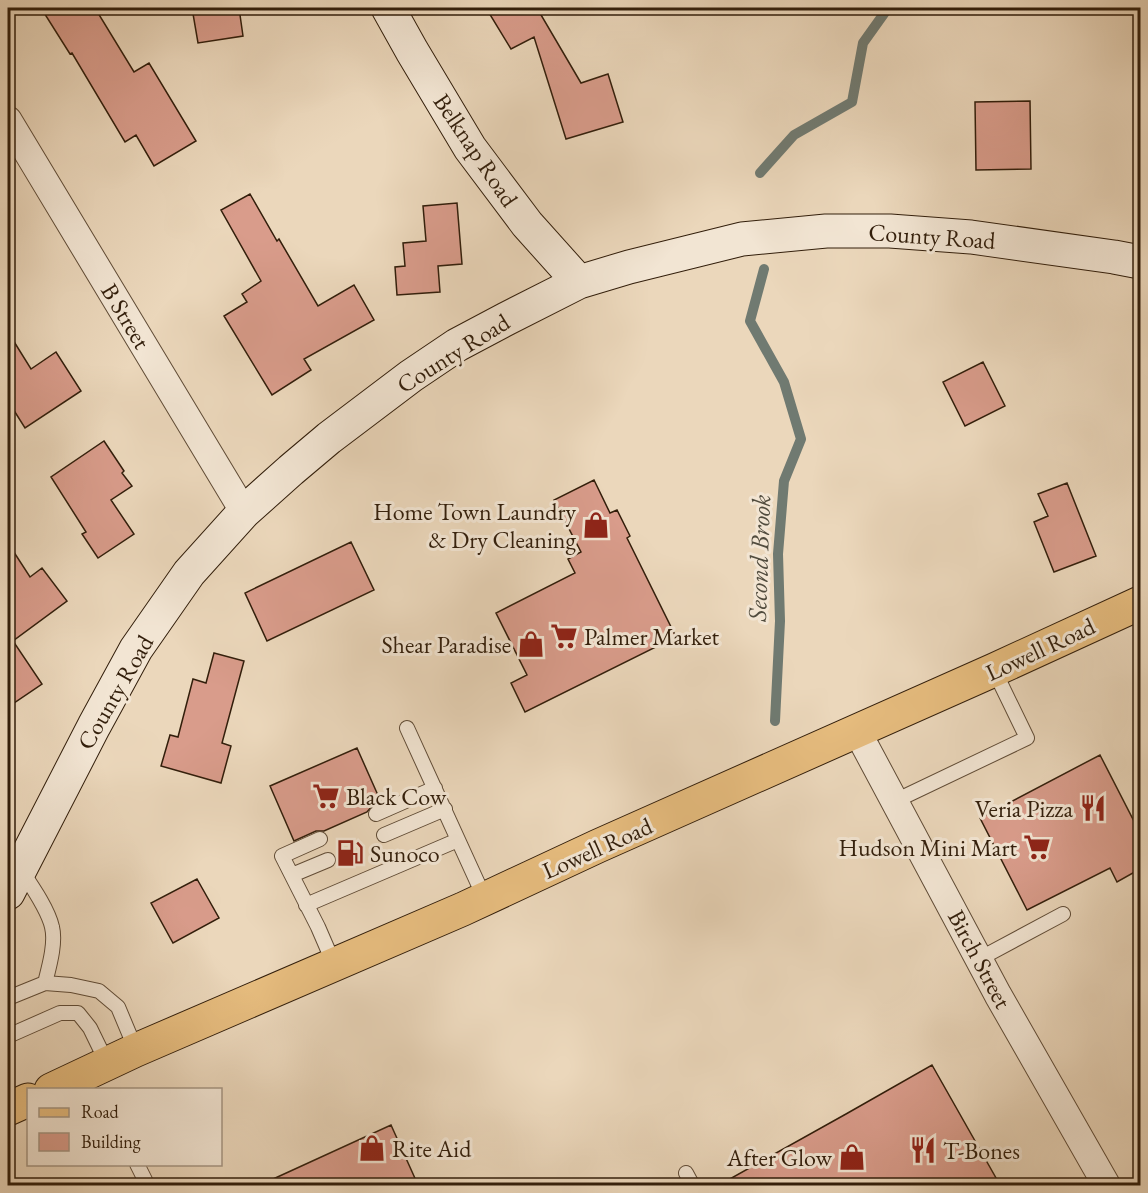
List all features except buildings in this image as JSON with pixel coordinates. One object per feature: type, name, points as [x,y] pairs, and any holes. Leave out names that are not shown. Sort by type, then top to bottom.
[{"type":"main road","name":"Lowell Road","points":[[54,1088],[96,1072],[136,1050],[485,899],[1140,603]]},
{"type":"main road","points":[[8,1109],[27,1100]]},
{"type":"street","name":"Belknap Road","points":[[388,8],[470,148],[527,224],[579,282]]},
{"type":"street","name":"B Street","points":[[8,120],[244,512]]},
{"type":"street","name":"County Road","points":[[12,870],[136,649],[189,573],[244,512],[291,470],[411,376],[457,345],[579,282],[742,239],[826,231],[890,231],[971,237],[1140,262]]},
{"type":"street","name":"Birch Street","points":[[857,731],[1098,1182]]},
{"type":"lane","points":[[895,801],[1027,738],[994,670]]},
{"type":"lane","points":[[407,728],[485,899]]},
{"type":"lane","points":[[376,814],[435,788]]},
{"type":"lane","points":[[384,835],[444,809]]},
{"type":"lane","points":[[320,839],[282,856],[334,964]]},
{"type":"lane","points":[[306,905],[458,840]]},
{"type":"lane","points":[[292,875],[328,860]]},
{"type":"lane","points":[[12,870],[41,900],[52,928],[52,955],[45,982]]},
{"type":"lane","points":[[979,959],[1063,914]]},
{"type":"lane","points":[[8,998],[45,982],[99,991],[118,1007],[136,1050]]},
{"type":"lane","points":[[8,1036],[60,1012],[78,1013],[90,1028],[96,1072]]},
{"type":"lane","points":[[138,1166],[145,1180]]},
{"type":"lane","points":[[686,1173],[693,1185]]},
{"type":"waterway","name":"Second Brook","points":[[760,173],[794,135],[852,102],[863,43],[888,8]]},
{"type":"waterway","name":"Second Brook","points":[[764,269],[750,321],[784,382],[801,439],[784,481],[778,554],[780,621],[775,721]]},
{"type":"place","name":"Home Town Laundry & Dry Cleaning","points":[[596,525]]},
{"type":"place","name":"Palmer Market","points":[[564,636]]},
{"type":"place","name":"Shear Paradise","points":[[531,644]]},
{"type":"place","name":"Black Cow","points":[[326,796]]},
{"type":"place","name":"Veria Pizza","points":[[1093,808]]},
{"type":"place","name":"Hudson Mini Mart","points":[[1037,847]]},
{"type":"place","name":"Sunoco","points":[[350,853]]},
{"type":"place","name":"Rite Aid","points":[[372,1148]]},
{"type":"place","name":"T-Bones","points":[[923,1150]]},
{"type":"place","name":"After Glow","points":[[852,1157]]}]
